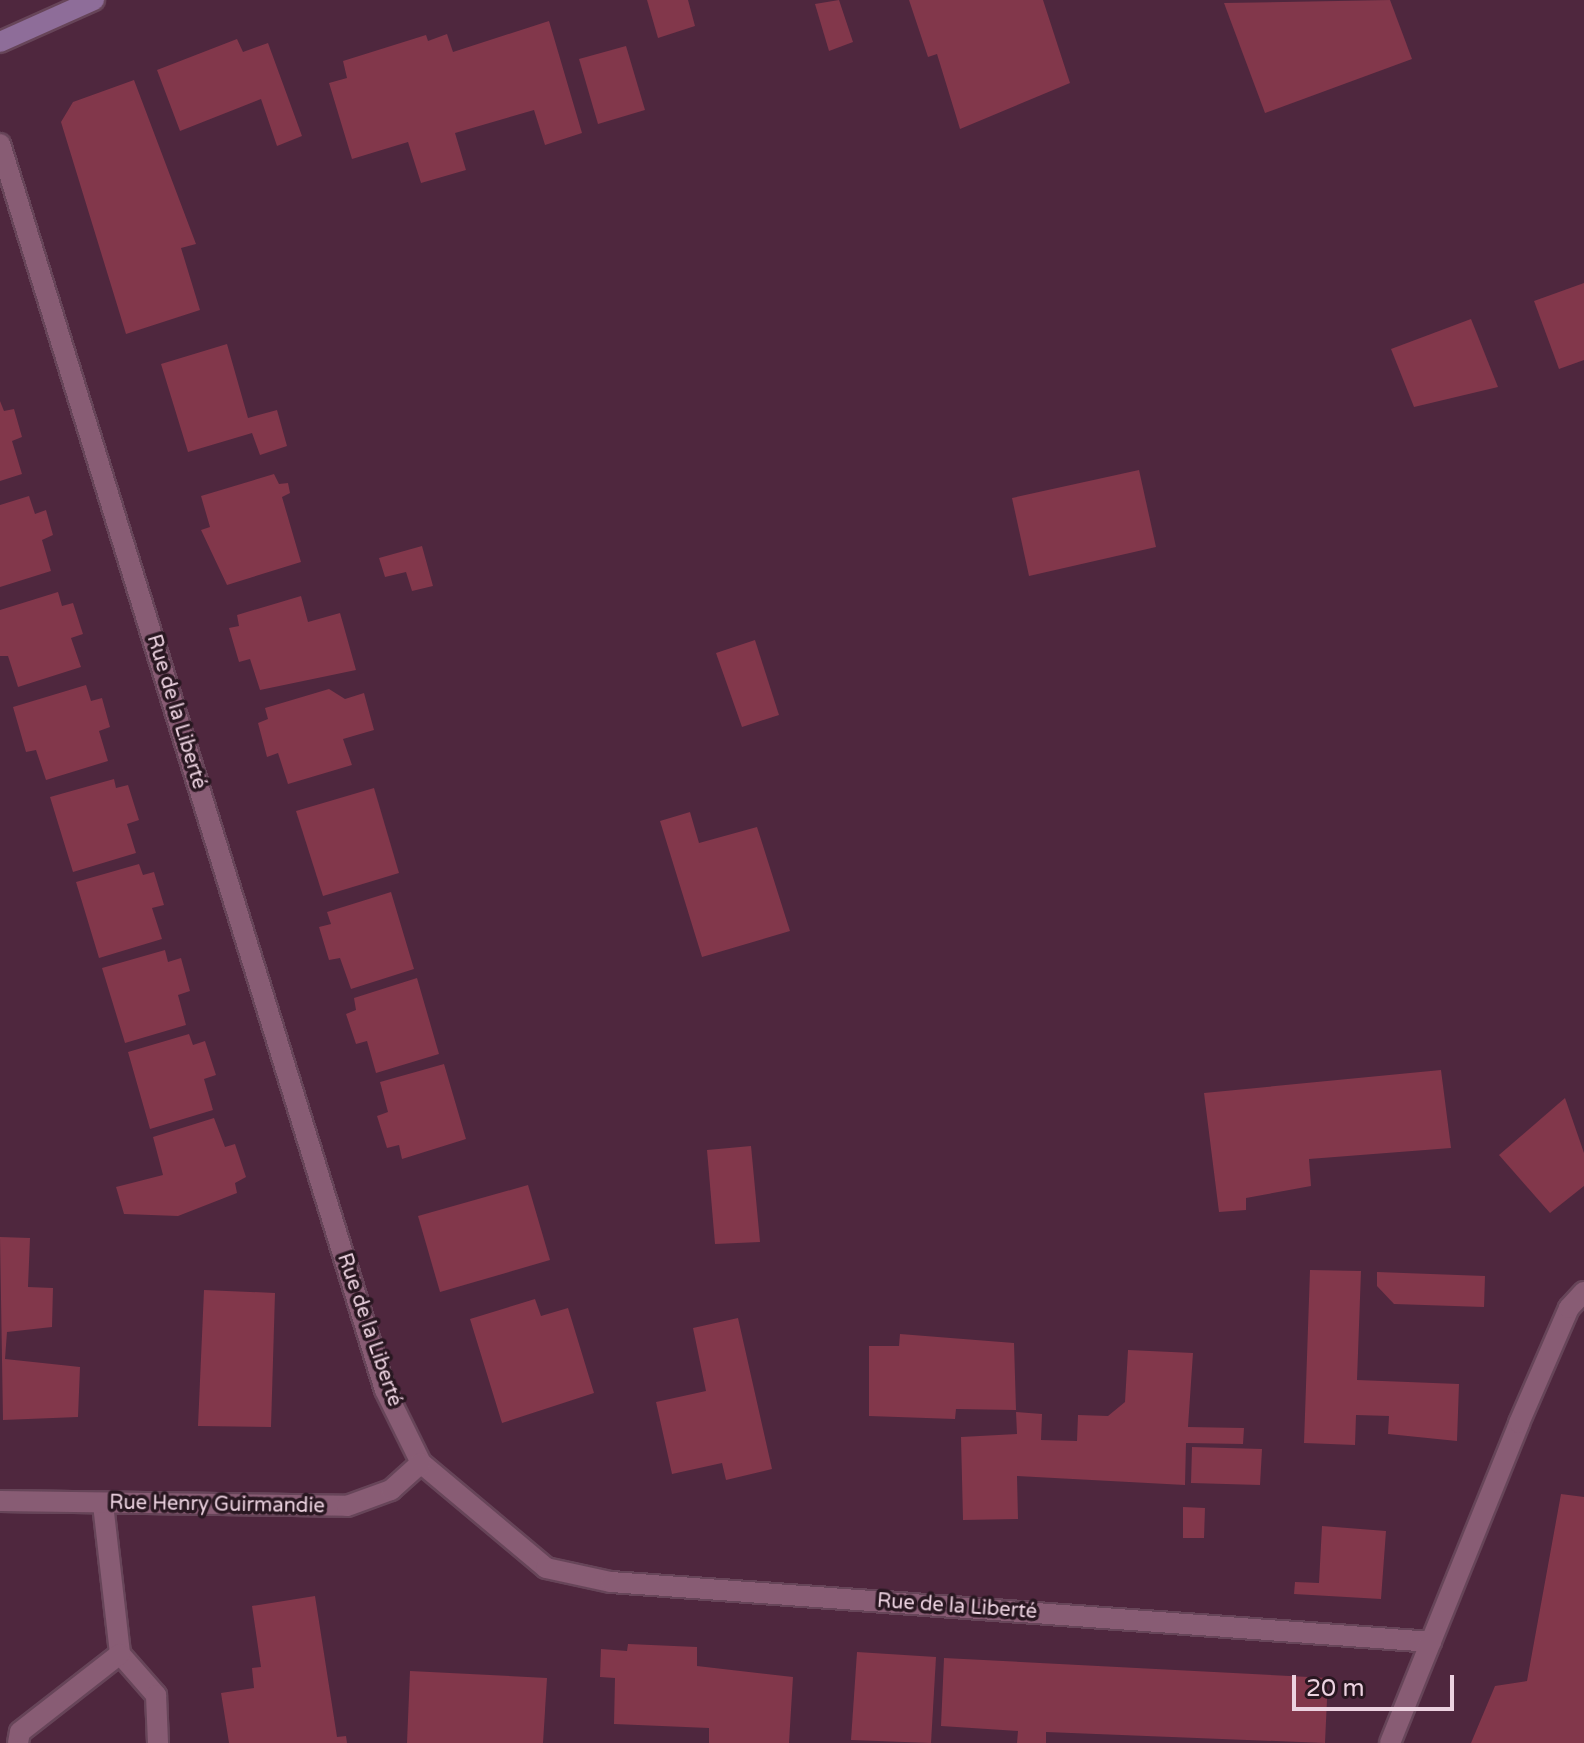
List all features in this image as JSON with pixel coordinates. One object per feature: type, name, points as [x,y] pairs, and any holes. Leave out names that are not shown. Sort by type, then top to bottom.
[{"type":"main road","points":[[0,42],[94,0]]},
{"type":"street","name":"Rue de la Liberté","points":[[0,144],[385,1390],[421,1463],[546,1568],[611,1582],[1431,1642]]},
{"type":"street","points":[[1390,1743],[1569,1308],[1584,1292]]},
{"type":"street","name":"Rue Henry Guirmandie","points":[[0,1501],[347,1506],[391,1490],[421,1463]]},
{"type":"street","points":[[103,1504],[120,1654],[156,1695],[158,1743]]},
{"type":"street","points":[[18,1743],[20,1732],[120,1654]]},
{"type":"building","points":[[647,0],[688,0],[695,26],[658,38]]},
{"type":"building","points":[[839,0],[853,42],[829,51],[815,4]]},
{"type":"building","points":[[909,0],[1043,0],[1070,83],[960,129],[937,54],[928,57]]},
{"type":"building","points":[[1390,0],[1412,59],[1265,113],[1224,3]]},
{"type":"building","points":[[549,21],[582,133],[545,145],[534,110],[455,133],[466,170],[421,183],[408,142],[352,159],[329,83],[347,78],[343,61],[426,35],[428,41],[447,34],[453,52]]},
{"type":"building","points":[[237,39],[243,52],[268,43],[302,136],[277,146],[261,99],[180,131],[157,70]]},
{"type":"building","points":[[626,46],[645,110],[598,124],[579,59]]},
{"type":"building","points":[[134,80],[196,244],[181,248],[200,310],[126,334],[61,122],[73,102]]},
{"type":"building","points":[[1584,283],[1584,360],[1559,369],[1534,301]]},
{"type":"building","points":[[1471,319],[1498,387],[1414,407],[1391,349]]},
{"type":"building","points":[[227,344],[248,418],[277,410],[287,446],[260,455],[252,433],[188,452],[161,364]]},
{"type":"building","points":[[0,401],[4,411],[14,409],[22,437],[12,441],[22,474],[0,481]]},
{"type":"building","points":[[1139,470],[1156,547],[1029,576],[1012,498]]},
{"type":"building","points":[[274,474],[279,484],[288,483],[290,493],[282,497],[301,562],[227,585],[201,530],[210,527],[201,496]]},
{"type":"building","points":[[29,496],[35,514],[46,510],[53,535],[42,540],[51,571],[0,587],[0,505]]},
{"type":"building","points":[[422,546],[433,586],[412,591],[406,572],[385,577],[379,558]]},
{"type":"building","points":[[58,592],[62,606],[73,603],[83,634],[71,638],[81,667],[18,687],[8,656],[0,656],[0,610]]},
{"type":"building","points":[[301,596],[308,622],[340,613],[356,670],[260,690],[250,659],[239,662],[229,628],[239,626],[237,615]]},
{"type":"building","points":[[755,640],[779,715],[742,727],[716,653]]},
{"type":"building","points":[[86,685],[91,701],[102,698],[110,727],[99,731],[108,761],[46,780],[36,750],[26,752],[13,707]]},
{"type":"building","points":[[329,689],[345,699],[364,693],[374,730],[343,739],[352,765],[288,784],[278,753],[267,757],[258,723],[268,719],[265,708]]},
{"type":"building","points":[[114,779],[116,788],[128,785],[139,820],[127,824],[136,853],[73,872],[50,797]]},
{"type":"building","points":[[374,788],[399,873],[323,896],[296,811]]},
{"type":"building","points":[[690,812],[699,843],[757,827],[790,931],[702,957],[660,821]]},
{"type":"building","points":[[139,864],[143,875],[154,872],[164,905],[152,908],[162,939],[99,958],[76,882]]},
{"type":"building","points":[[391,892],[414,969],[351,989],[340,958],[329,960],[319,927],[331,924],[327,912]]},
{"type":"building","points":[[165,950],[168,962],[181,958],[190,991],[178,995],[186,1025],[125,1043],[102,968]]},
{"type":"building","points":[[417,978],[439,1054],[376,1073],[367,1041],[356,1044],[346,1014],[356,1010],[354,998]]},
{"type":"building","points":[[189,1034],[193,1045],[205,1041],[216,1075],[204,1079],[213,1110],[150,1129],[128,1052]]},
{"type":"building","points":[[444,1064],[466,1139],[402,1159],[399,1145],[387,1148],[377,1116],[388,1112],[380,1082]]},
{"type":"building","points":[[1441,1070],[1451,1148],[1309,1159],[1311,1186],[1246,1198],[1246,1210],[1219,1212],[1204,1093]]},
{"type":"building","points":[[1565,1098],[1584,1153],[1584,1186],[1550,1213],[1499,1155]]},
{"type":"building","points":[[214,1118],[225,1147],[235,1144],[246,1177],[235,1183],[237,1193],[178,1216],[124,1214],[116,1187],[163,1175],[153,1137]]},
{"type":"building","points":[[751,1146],[760,1242],[715,1244],[707,1150]]},
{"type":"building","points":[[528,1185],[550,1260],[440,1292],[418,1216]]},
{"type":"building","points":[[0,1237],[30,1238],[28,1287],[53,1288],[52,1327],[7,1332],[5,1359],[80,1367],[78,1417],[3,1420]]},
{"type":"building","points":[[1310,1270],[1361,1271],[1357,1380],[1459,1384],[1457,1441],[1388,1434],[1389,1416],[1356,1415],[1355,1445],[1304,1443]]},
{"type":"building","points":[[1377,1272],[1485,1276],[1484,1307],[1394,1304],[1377,1286]]},
{"type":"building","points":[[204,1290],[275,1293],[271,1427],[198,1426]]},
{"type":"building","points":[[535,1299],[541,1316],[568,1308],[594,1393],[502,1423],[470,1319]]},
{"type":"building","points":[[738,1318],[772,1469],[726,1480],[722,1463],[672,1474],[656,1402],[706,1391],[693,1328]]},
{"type":"building","points":[[900,1334],[1014,1343],[1016,1410],[956,1409],[955,1419],[869,1416],[869,1346],[899,1346]]},
{"type":"building","points":[[1128,1350],[1193,1353],[1188,1427],[1244,1428],[1243,1444],[1186,1443],[1185,1485],[1017,1476],[1018,1519],[963,1520],[961,1437],[1017,1434],[1016,1412],[1042,1414],[1041,1440],[1077,1441],[1078,1415],[1108,1416],[1125,1402]]},
{"type":"building","points":[[1192,1447],[1262,1449],[1260,1485],[1191,1483]]},
{"type":"building","points":[[1561,1494],[1584,1497],[1584,1743],[1471,1743],[1495,1686],[1527,1681]]},
{"type":"building","points":[[1183,1507],[1205,1508],[1204,1538],[1183,1538]]},
{"type":"building","points":[[1322,1526],[1386,1531],[1381,1599],[1294,1594],[1295,1582],[1319,1583]]},
{"type":"building","points":[[315,1596],[337,1737],[346,1736],[347,1743],[229,1743],[221,1693],[254,1688],[252,1668],[261,1667],[252,1606]]},
{"type":"building","points":[[628,1644],[697,1647],[697,1666],[793,1677],[789,1743],[709,1743],[709,1728],[614,1724],[615,1678],[600,1677],[601,1649],[627,1651]]},
{"type":"building","points":[[857,1652],[936,1657],[931,1743],[851,1740]]},
{"type":"building","points":[[944,1658],[1328,1678],[1325,1743],[1046,1732],[1046,1743],[1017,1743],[1018,1731],[941,1726]]},
{"type":"building","points":[[410,1671],[547,1678],[543,1743],[407,1743]]}]
